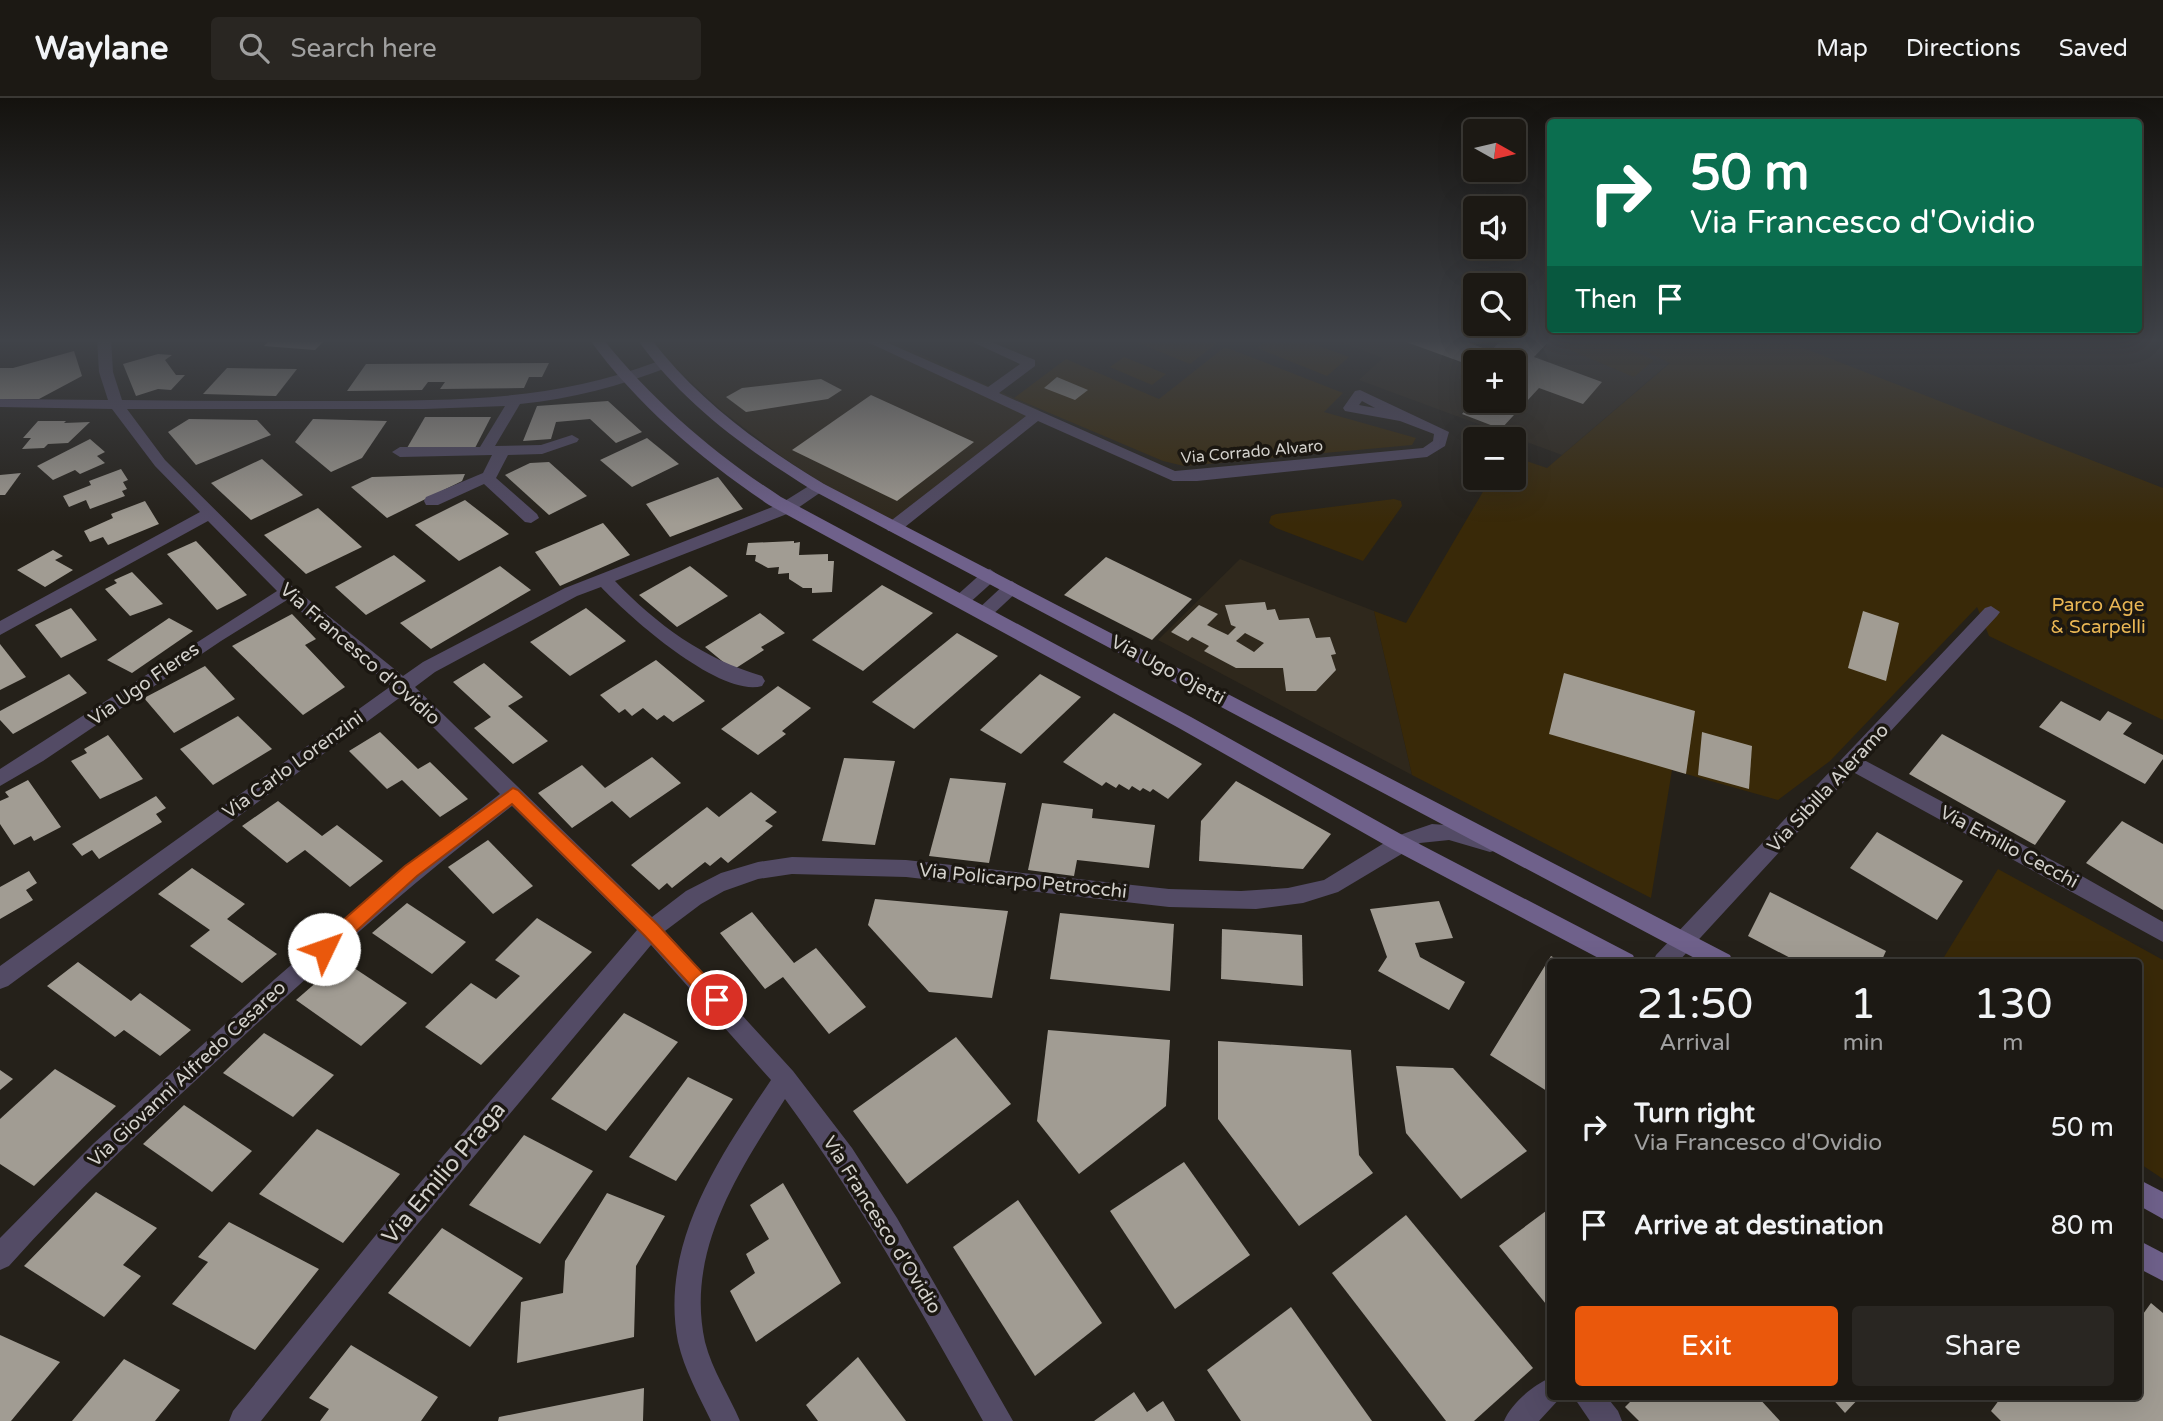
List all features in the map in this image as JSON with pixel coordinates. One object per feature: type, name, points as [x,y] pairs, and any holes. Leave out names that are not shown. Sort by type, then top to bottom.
[{"type":"main road","name":"Via Ugo Ojetti","points":[[650,401],[714,458],[786,508],[984,613],[1357,817],[1399,843],[1619,959]]},
{"type":"main road","name":"Via Ugo Ojetti","points":[[702,401],[768,455],[818,487],[990,575],[1716,959]]},
{"type":"main road","points":[[2142,1193],[2163,1206]]},
{"type":"main road","points":[[2142,1255],[2163,1268]]},
{"type":"street","name":"Via Francesco d'Ovidio","points":[[115,401],[160,463],[209,514],[288,592],[402,685],[651,930],[785,1080],[866,1191],[999,1421]]},
{"type":"street","points":[[0,404],[514,403],[525,401]]},
{"type":"street","name":"Via Corrado Alvaro","points":[[1002,401],[1164,474],[1177,477],[1427,452],[1440,443],[1442,432],[1403,417]]},
{"type":"street","points":[[485,451],[514,403]]},
{"type":"street","points":[[894,527],[1035,416]]},
{"type":"street","points":[[400,452],[542,449],[572,439]]},
{"type":"street","points":[[432,501],[489,477],[502,451]]},
{"type":"street","points":[[489,477],[488,479],[531,518]]},
{"type":"street","name":"Via Carlo Lorenzini","points":[[0,979],[402,685],[510,622],[603,578],[786,508],[818,487]]},
{"type":"street","points":[[0,629],[209,514]]},
{"type":"street","points":[[961,601],[990,575]]},
{"type":"street","points":[[603,578],[632,608],[703,661],[725,674],[756,681]]},
{"type":"street","points":[[984,613],[1012,587]]},
{"type":"street","name":"Via Ugo Fleres","points":[[0,778],[84,726],[210,638],[288,592]]},
{"type":"street","name":"Via Sibilla Aleramo","points":[[1667,959],[1853,763],[1991,612]]},
{"type":"street","name":"Via Emilio Cecchi","points":[[1853,763],[2073,881],[2163,933]]},
{"type":"street","name":"Via Giovanni Alfredo Cesareo","points":[[0,1257],[51,1201],[115,1139],[377,900],[435,852],[513,795]]},
{"type":"street","name":"Via Policarpo Petrocchi","points":[[651,930],[686,902],[716,885],[750,872],[783,867],[843,865],[924,870],[1169,898],[1241,900],[1294,895],[1328,887],[1399,843],[1422,833],[1450,832],[1505,849]]},
{"type":"street","name":"Via Emilio Praga","points":[[243,1421],[397,1229],[651,930]]},
{"type":"street","points":[[726,1421],[692,1343],[690,1294],[696,1242],[718,1184],[785,1080]]},
{"type":"street","points":[[1518,1421],[1547,1395]]},
{"type":"street","points":[[1590,1400],[1608,1421]]},
{"type":"shaded area","points":[[711,401],[1020,401],[1040,410],[891,522],[827,487]]},
{"type":"shaded area","points":[[1415,401],[1463,401],[1463,413],[1526,413],[1526,401],[1625,401],[1562,455],[1526,442],[1526,427],[1486,427]]},
{"type":"shaded area","points":[[1240,559],[1374,611],[1412,775],[1158,640]]},
{"type":"green space","points":[[1020,401],[1335,401],[1324,412],[1416,438],[1412,445],[1184,466],[1163,461]]},
{"type":"green space","name":"Parco Age & Scarpelli","points":[[1626,401],[1939,401],[2163,488],[2163,720],[1989,636],[1977,607],[1830,761],[1778,800],[1672,770],[1651,898],[1412,775],[1374,611],[1406,623],[1484,490],[1526,490],[1526,461],[1547,468]]},
{"type":"green space","points":[[1394,499],[1401,501],[1402,506],[1363,561],[1269,523],[1271,516],[1276,514]]},
{"type":"green space","points":[[1998,869],[2163,960],[2163,1179],[2142,1165],[2142,959],[1943,959]]},
{"type":"building","points":[[608,401],[642,432],[616,443],[590,419],[556,422],[551,439],[523,441],[537,406]]},
{"type":"building","points":[[731,401],[817,401],[746,412]]},
{"type":"building","points":[[863,401],[884,401],[974,442],[897,501],[792,450]]},
{"type":"building","points":[[1516,413],[1503,427],[1496,427],[1462,414]]},
{"type":"building","points":[[425,417],[491,417],[475,448],[407,448]]},
{"type":"building","points":[[189,419],[257,420],[271,435],[196,465],[168,432]]},
{"type":"building","points":[[313,419],[387,421],[362,458],[331,472],[295,442]]},
{"type":"building","points":[[38,421],[90,422],[68,443],[22,449],[31,438],[23,438]]},
{"type":"building","points":[[647,438],[679,464],[632,487],[600,460]]},
{"type":"building","points":[[90,439],[105,452],[97,456],[105,463],[80,474],[75,470],[53,480],[37,466]]},
{"type":"building","points":[[262,459],[303,495],[251,520],[211,483]]},
{"type":"building","points":[[549,462],[587,496],[549,515],[505,475],[530,463]]},
{"type":"building","points":[[121,469],[128,480],[123,482],[127,489],[122,491],[125,496],[90,509],[86,500],[69,507],[63,496],[91,485],[89,481]]},
{"type":"building","points":[[21,473],[5,495],[0,495],[0,475]]},
{"type":"building","points":[[465,474],[462,481],[387,518],[351,487],[372,477]]},
{"type":"building","points":[[718,477],[743,509],[670,537],[646,504]]},
{"type":"building","points":[[465,500],[509,534],[459,561],[415,525]]},
{"type":"building","points":[[145,501],[159,524],[108,545],[103,537],[90,542],[84,531],[113,518],[111,514]]},
{"type":"building","points":[[318,508],[362,547],[306,574],[264,535]]},
{"type":"building","points":[[603,523],[630,555],[560,586],[535,552]]},
{"type":"building","points":[[196,541],[247,595],[217,610],[167,554]]},
{"type":"building","points":[[800,542],[799,555],[828,554],[828,561],[834,561],[832,592],[812,593],[812,588],[803,588],[789,579],[789,573],[778,574],[779,567],[768,568],[755,561],[756,555],[746,555],[748,543]]},
{"type":"building","points":[[53,550],[63,556],[55,560],[73,570],[45,587],[17,570]]},
{"type":"building","points":[[394,555],[426,581],[366,615],[335,587]]},
{"type":"building","points":[[1106,557],[1192,599],[1152,640],[1064,595]]},
{"type":"building","points":[[500,566],[531,590],[431,649],[400,623]]},
{"type":"building","points":[[690,566],[728,596],[677,627],[639,595]]},
{"type":"building","points":[[132,572],[163,604],[130,616],[105,589],[117,583],[114,580]]},
{"type":"building","points":[[882,585],[933,613],[863,671],[812,640]]},
{"type":"building","points":[[1265,602],[1267,610],[1275,609],[1279,620],[1309,618],[1316,638],[1330,637],[1336,654],[1331,655],[1336,670],[1316,691],[1286,691],[1283,668],[1236,668],[1204,651],[1209,646],[1192,637],[1188,641],[1171,632],[1199,605],[1218,614],[1207,625],[1228,635],[1236,627],[1231,625],[1225,605]],"holes":[[[1245,633],[1264,643],[1254,652],[1236,641]]]},
{"type":"building","points":[[71,608],[97,640],[61,658],[35,625]]},
{"type":"building","points":[[586,608],[626,641],[570,676],[530,642]]},
{"type":"building","points":[[1863,611],[1899,623],[1886,681],[1848,668]]},
{"type":"building","points":[[760,613],[785,633],[761,647],[764,650],[733,670],[705,647]]},
{"type":"building","points":[[292,614],[316,639],[305,645],[345,687],[303,715],[232,646]]},
{"type":"building","points":[[169,618],[193,631],[132,673],[107,660]]},
{"type":"building","points":[[957,633],[998,656],[914,729],[872,702]]},
{"type":"building","points":[[0,644],[26,677],[0,690]]},
{"type":"building","points":[[656,660],[705,701],[673,722],[664,715],[657,720],[643,708],[632,716],[625,709],[619,713],[600,695]]},
{"type":"building","points":[[484,663],[523,697],[508,706],[548,741],[513,764],[474,728],[491,717],[453,682]]},
{"type":"building","points":[[205,666],[235,699],[174,733],[144,698]]},
{"type":"building","points":[[1564,673],[1695,711],[1686,774],[1549,734]]},
{"type":"building","points":[[69,674],[87,693],[13,734],[0,720],[0,711]]},
{"type":"building","points":[[1040,674],[1081,697],[1021,754],[980,730]]},
{"type":"building","points":[[778,686],[811,708],[782,731],[786,734],[758,755],[721,729]]},
{"type":"building","points":[[2061,701],[2100,721],[2108,711],[2132,723],[2123,734],[2163,755],[2163,759],[2145,784],[2039,727]]},
{"type":"building","points":[[1114,713],[1202,764],[1168,799],[1153,789],[1150,792],[1143,788],[1140,791],[1132,786],[1129,790],[1119,784],[1116,788],[1106,782],[1102,786],[1063,762]]},
{"type":"building","points":[[238,716],[272,749],[213,785],[180,749]]},
{"type":"building","points":[[380,732],[418,769],[430,762],[468,799],[440,817],[402,780],[387,789],[349,751]]},
{"type":"building","points":[[1702,732],[1752,746],[1749,789],[1698,775]]},
{"type":"building","points":[[1942,734],[2066,801],[2035,845],[1909,774]]},
{"type":"building","points":[[108,735],[143,779],[100,799],[71,761],[87,753],[84,749]]},
{"type":"building","points":[[652,757],[681,783],[630,818],[612,801],[572,828],[538,793],[582,765],[605,788]]},
{"type":"building","points":[[844,758],[895,761],[875,845],[822,841]]},
{"type":"building","points":[[950,778],[1006,783],[989,863],[929,856]]},
{"type":"building","points":[[28,780],[61,827],[34,841],[31,836],[14,845],[0,824],[0,801],[9,797],[5,792]]},
{"type":"building","points":[[1236,781],[1331,834],[1303,869],[1199,861],[1201,821]]},
{"type":"building","points":[[751,792],[777,812],[765,821],[773,826],[728,863],[721,857],[710,866],[705,862],[672,888],[667,883],[659,890],[631,865],[707,807],[719,817]]},
{"type":"building","points":[[156,796],[166,808],[156,814],[162,822],[99,859],[92,850],[82,856],[72,844]]},
{"type":"building","points":[[278,801],[322,836],[337,825],[383,861],[350,887],[305,850],[287,863],[242,826]]},
{"type":"building","points":[[1042,803],[1093,809],[1092,818],[1155,825],[1149,868],[1077,860],[1074,876],[1028,870]]},
{"type":"building","points":[[2122,821],[2163,844],[2163,910],[2086,863]]},
{"type":"building","points":[[1877,832],[1963,881],[1937,920],[1850,868]]},
{"type":"building","points":[[488,840],[533,886],[493,914],[448,867]]},
{"type":"building","points":[[192,868],[245,904],[227,919],[277,954],[242,983],[190,946],[210,930],[158,894]]},
{"type":"building","points":[[29,871],[37,883],[26,890],[33,900],[0,919],[0,887]]},
{"type":"building","points":[[1770,892],[1886,951],[1882,959],[1792,959],[1748,936]]},
{"type":"building","points":[[875,899],[1008,911],[992,998],[929,992],[868,925]]},
{"type":"building","points":[[1439,901],[1453,938],[1415,943],[1420,957],[1465,982],[1449,1010],[1378,971],[1387,957],[1370,909]]},
{"type":"building","points":[[407,903],[466,942],[432,974],[372,933]]},
{"type":"building","points":[[752,912],[794,963],[816,948],[866,1007],[829,1034],[783,977],[765,989],[720,933]]},
{"type":"building","points":[[1060,913],[1174,924],[1170,991],[1050,979]]},
{"type":"building","points":[[537,918],[592,952],[481,1065],[425,1027],[471,983],[496,999],[520,976],[495,960]]},
{"type":"building","points":[[1222,929],[1302,935],[1303,986],[1221,979]]},
{"type":"building","points":[[342,960],[407,1003],[361,1046],[296,1000]]},
{"type":"building","points":[[78,962],[131,1001],[140,993],[191,1030],[160,1056],[124,1030],[115,1037],[47,986]]},
{"type":"building","points":[[1547,962],[1547,1091],[1490,1055]]},
{"type":"building","points":[[624,1013],[678,1042],[606,1131],[551,1099]]},
{"type":"building","points":[[1048,1030],[1170,1040],[1166,1106],[1079,1174],[1037,1121]]},
{"type":"building","points":[[264,1033],[334,1075],[293,1117],[223,1073]]},
{"type":"building","points":[[956,1037],[1011,1104],[907,1184],[853,1111]]},
{"type":"building","points":[[1218,1041],[1351,1050],[1359,1155],[1373,1173],[1299,1226],[1218,1119]]},
{"type":"building","points":[[1396,1066],[1453,1068],[1527,1151],[1461,1199],[1406,1133]]},
{"type":"building","points":[[55,1069],[116,1106],[34,1186],[0,1164],[0,1119]]},
{"type":"building","points":[[0,1070],[13,1079],[0,1090]]},
{"type":"building","points":[[688,1077],[733,1099],[676,1181],[629,1157]]},
{"type":"building","points":[[184,1105],[252,1151],[212,1192],[143,1144]]},
{"type":"building","points":[[317,1129],[400,1174],[343,1243],[259,1194]]},
{"type":"building","points":[[524,1135],[593,1171],[540,1244],[469,1205]]},
{"type":"building","points":[[1184,1162],[1250,1255],[1175,1309],[1110,1211]]},
{"type":"building","points":[[783,1183],[841,1283],[756,1342],[730,1291],[755,1273],[746,1254],[769,1239],[750,1205]]},
{"type":"building","points":[[96,1192],[157,1228],[123,1265],[141,1276],[104,1317],[24,1266]]},
{"type":"building","points":[[607,1193],[665,1216],[636,1266],[634,1337],[517,1363],[521,1302],[563,1293],[565,1261]]},
{"type":"building","points":[[1018,1200],[1102,1323],[1035,1376],[953,1247]]},
{"type":"building","points":[[1547,1210],[1547,1305],[1499,1246]]},
{"type":"building","points":[[1406,1215],[1533,1368],[1474,1421],[1446,1421],[1332,1273]]},
{"type":"building","points":[[229,1222],[319,1269],[255,1350],[172,1304],[208,1262],[198,1257]]},
{"type":"building","points":[[442,1228],[523,1278],[470,1347],[388,1293]]},
{"type":"building","points":[[2151,1303],[2163,1313],[2163,1421],[2001,1421],[1991,1411],[1999,1400],[2142,1400],[2142,1315]]},
{"type":"building","points":[[1291,1307],[1372,1421],[1241,1421],[1207,1370]]},
{"type":"building","points":[[0,1335],[60,1362],[11,1421],[0,1421]]},
{"type":"building","points":[[351,1345],[438,1397],[421,1421],[320,1421],[329,1409],[309,1398]]},
{"type":"building","points":[[858,1357],[906,1421],[818,1421],[806,1405]]},
{"type":"building","points":[[124,1359],[180,1390],[155,1421],[72,1421]]},
{"type":"building","points":[[644,1388],[643,1421],[498,1421],[499,1417]]},
{"type":"building","points":[[1134,1392],[1147,1412],[1163,1401],[1175,1421],[1094,1421]]},
{"type":"building","points":[[1632,1400],[1761,1400],[1780,1421],[1639,1421],[1625,1407]]},
{"type":"building","points":[[1834,1400],[1857,1400],[1845,1413]]},
{"type":"route","points":[[324,949],[411,871],[513,795],[651,930],[717,1000]]}]
